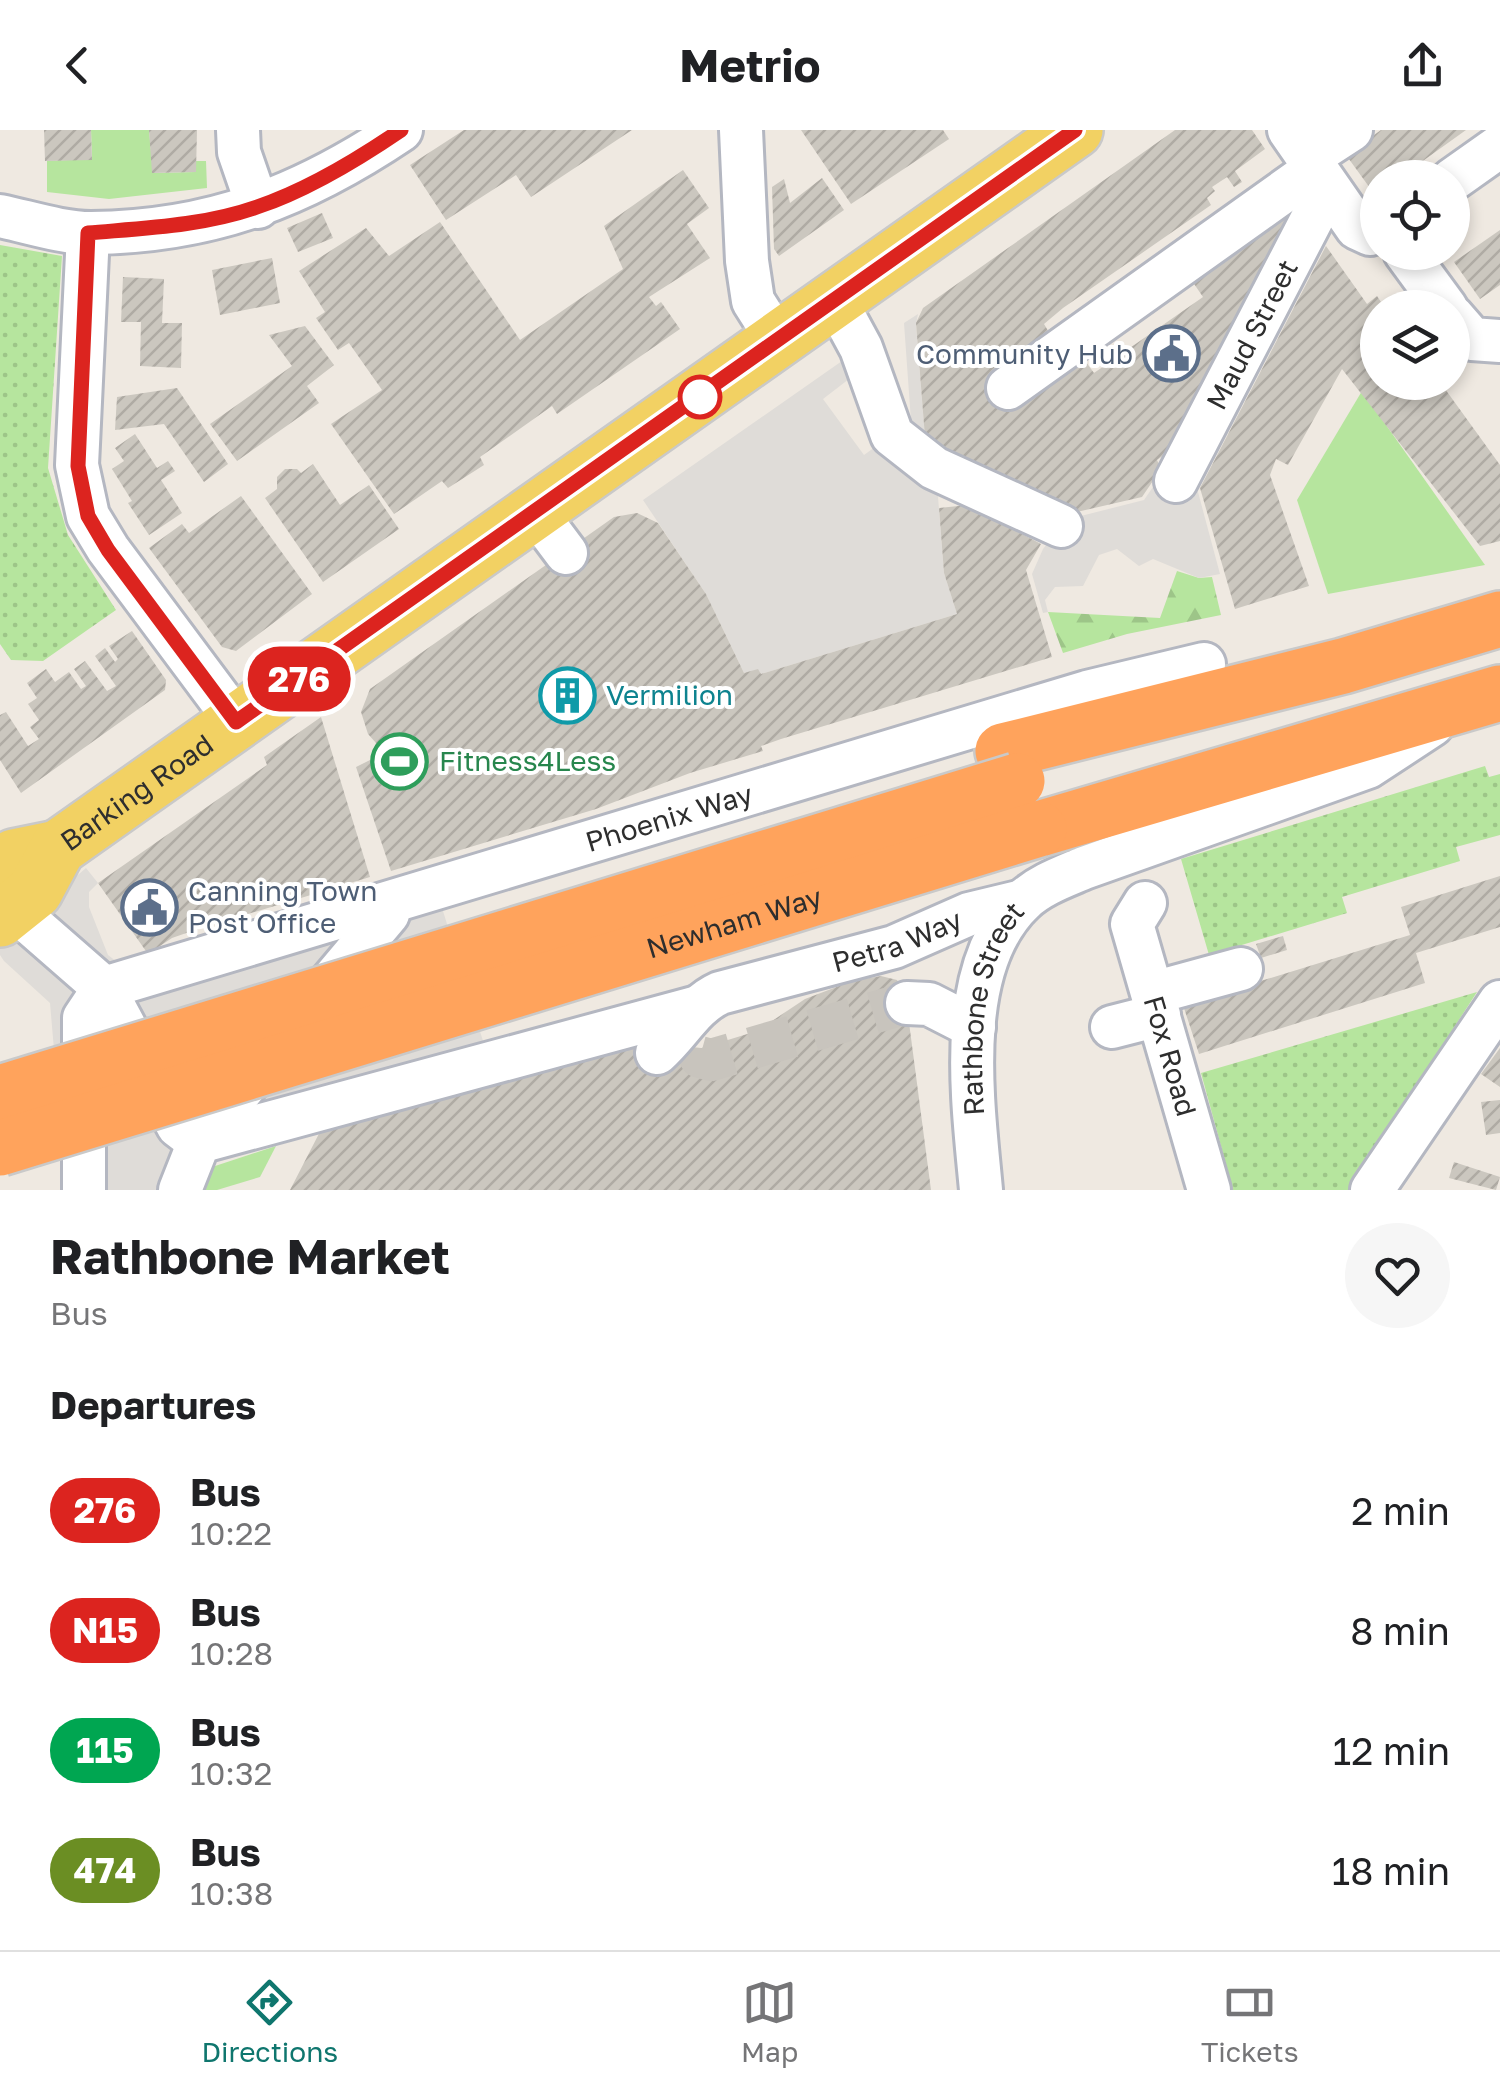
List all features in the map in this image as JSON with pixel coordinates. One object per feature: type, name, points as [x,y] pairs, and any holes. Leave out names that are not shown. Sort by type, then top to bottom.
[{"type":"highway","name":"Newham Way","points":[[0,1148],[1021,790],[1343,666],[1500,619]]},
{"type":"highway","name":"Newham Way","points":[[0,1063],[1021,790],[1485,697]]},
{"type":"highway","name":"Newham Way","points":[[0,1093],[1021,790]]},
{"type":"highway","name":"Newham Way","points":[[0,1116],[1021,790]]},
{"type":"main road","name":"Barking Road","points":[[16,880],[236,722],[551,533],[777,339],[1075,130]]},
{"type":"street","points":[[238,130],[239,152],[258,207]]},
{"type":"street","points":[[0,216],[88,233],[192,224],[258,207],[348,164],[401,130]]},
{"type":"street","points":[[741,130],[753,301],[777,339]]},
{"type":"street","points":[[1008,388],[1351,130]]},
{"type":"street","points":[[1470,167],[1500,146]]},
{"type":"street","points":[[1310,161],[1360,229]]},
{"type":"street","name":"Maud Street","points":[[1176,482],[1310,161]]},
{"type":"street","points":[[88,233],[78,466],[88,516],[108,550],[236,722]]},
{"type":"street","points":[[1412,270],[1430,290]]},
{"type":"street","points":[[836,300],[861,348],[892,436],[934,468],[1061,526]]},
{"type":"street","points":[[1470,337],[1500,341]]},
{"type":"street","name":"Phoenix Way","points":[[120,982],[364,937],[1087,692],[1204,664]]},
{"type":"street","name":"Newham Way","points":[[1084,868],[1368,767],[1485,697]]},
{"type":"street","name":"Rathbone Street","points":[[980,1190],[974,1027],[979,984],[998,931],[1023,901],[1084,868]]},
{"type":"street","points":[[16,880],[120,982],[178,1126],[199,1142]]},
{"type":"street","name":"Petra Way","points":[[699,1028],[770,978],[894,948],[970,914],[1023,901]]},
{"type":"street","name":"Fox Road","points":[[1138,913],[1156,1004],[1209,1190]]},
{"type":"street","points":[[364,937],[482,1035]]},
{"type":"street","points":[[316,1111],[364,937]]},
{"type":"street","points":[[180,1190],[199,1142],[364,937]]},
{"type":"street","points":[[894,948],[930,951],[979,984]]},
{"type":"street","points":[[1112,1027],[1156,1004],[1242,969]]},
{"type":"street","points":[[85,1189],[84,1018],[120,982]]},
{"type":"street","points":[[1372,1190],[1500,1002]]},
{"type":"street","points":[[906,1003],[929,1004],[974,1027]]},
{"type":"street","points":[[199,1142],[576,1043],[699,1028]]},
{"type":"street","points":[[657,1054],[680,1033],[699,1028]]},
{"type":"green space","points":[[91,130],[149,130],[153,173],[195,172],[195,161],[206,161],[207,188],[109,199],[47,192],[47,161],[92,159]]},
{"type":"green space","points":[[0,245],[62,256],[48,468],[68,535],[116,610],[43,661],[11,660],[0,644]]},
{"type":"green space","points":[[1360,394],[1360,400],[1368,400],[1485,565],[1328,594],[1297,500]]},
{"type":"green space","points":[[1177,571],[1199,578],[1212,577],[1221,615],[1127,634],[1063,653],[1048,612],[1160,618]]},
{"type":"green space","points":[[1485,766],[1489,777],[1500,774],[1500,835],[1456,847],[1460,861],[1342,897],[1347,913],[1209,955],[1181,859]]},
{"type":"green space","points":[[1477,992],[1349,1190],[1233,1190],[1201,1073]]},
{"type":"green space","points":[[276,1146],[260,1177],[217,1190],[196,1190],[209,1168]]},
{"type":"shaded area","points":[[918,314],[926,450],[937,484],[944,573],[957,614],[761,674],[758,670],[744,673],[706,594],[643,500],[842,361],[849,379],[823,399],[864,455],[911,421],[904,323]]},
{"type":"shaded area","points":[[1162,474],[1198,492],[1220,574],[1199,578],[1153,559],[1139,566],[1117,549],[1099,555],[1083,586],[1055,587],[1045,600],[1048,612],[1043,613],[1032,574],[1043,549],[1061,526],[1073,518],[1144,500]]},
{"type":"shaded area","points":[[86,868],[98,883],[89,892],[89,907],[108,955],[147,985],[439,898],[483,1041],[342,1087],[211,1147],[195,1190],[66,1190],[50,1003],[4,961],[0,941]]},
{"type":"building","points":[[44,130],[91,130],[92,160],[45,161]]},
{"type":"building","points":[[149,130],[197,130],[196,172],[152,173]]},
{"type":"building","points":[[464,130],[632,130],[531,197],[516,175],[446,220],[410,165]]},
{"type":"building","points":[[801,130],[943,130],[949,139],[851,204]]},
{"type":"building","points":[[1175,130],[1252,130],[1265,149],[1235,171],[1242,182],[1234,187],[1227,177],[1212,187],[1215,191],[1207,198],[1211,205],[1063,308],[1044,324],[1050,334],[1011,361],[994,364],[999,399],[1083,358],[1094,373],[1203,297],[1188,275],[1281,210],[1289,223],[1178,445],[1157,460],[1161,469],[1142,497],[1068,514],[944,448],[926,450],[916,323],[923,308]]},
{"type":"building","points":[[1381,130],[1466,130],[1424,160],[1360,160],[1360,174],[1346,155]]},
{"type":"building","points":[[683,170],[709,208],[687,224],[710,258],[649,297],[656,306],[661,302],[680,329],[557,414],[552,406],[480,457],[484,465],[448,488],[442,481],[394,514],[331,424],[382,390],[349,343],[338,350],[316,318],[325,312],[299,271],[366,228],[389,256],[440,222],[520,340],[623,269],[604,226]]},
{"type":"building","points":[[822,178],[844,210],[779,256],[774,249],[772,187],[784,179],[790,203]]},
{"type":"building","points":[[322,213],[333,238],[298,252],[287,228]]},
{"type":"building","points":[[1500,230],[1500,285],[1480,299],[1460,270],[1470,270],[1470,251]]},
{"type":"building","points":[[1326,246],[1360,294],[1360,392],[1342,369],[1288,465],[1276,459],[1270,475],[1309,586],[1235,609],[1200,488]]},
{"type":"building","points":[[272,258],[280,303],[220,315],[212,270]]},
{"type":"building","points":[[123,277],[164,279],[162,323],[182,323],[181,368],[140,366],[141,322],[121,322]]},
{"type":"building","points":[[305,326],[334,365],[307,386],[319,403],[237,461],[210,424],[292,366],[269,335]]},
{"type":"building","points":[[177,388],[228,464],[204,482],[164,424],[115,430],[117,397]]},
{"type":"building","points":[[1366,400],[1453,400],[1500,465],[1500,541],[1480,546]]},
{"type":"building","points":[[135,434],[157,468],[168,461],[175,471],[161,480],[182,513],[149,535],[112,469],[124,461],[115,448]]},
{"type":"building","points":[[313,464],[340,505],[369,485],[399,529],[323,582],[265,498],[277,489],[277,477],[285,469],[301,473]]},
{"type":"building","points":[[241,496],[312,594],[236,651],[222,647],[149,548],[182,524],[189,533]]},
{"type":"building","name":"Vermilion","points":[[968,505],[1041,544],[1026,570],[1052,657],[781,739],[761,746],[763,751],[690,773],[596,809],[391,871],[356,767],[372,759],[376,743],[368,734],[361,712],[370,689],[614,517],[637,513],[658,523],[706,594],[744,673],[758,669],[761,674],[957,614],[944,573],[939,508]]},
{"type":"building","points":[[132,631],[166,680],[165,690],[21,793],[0,760],[0,715],[6,712],[28,746],[39,739],[30,727],[39,720],[28,704],[37,698],[27,683],[46,669],[55,682],[69,672],[81,689],[86,686],[74,669],[85,661],[107,691],[116,686],[95,656],[105,648],[115,662],[118,659],[109,646]]},
{"type":"building","points":[[321,717],[370,877],[192,931],[172,938],[148,954],[98,883],[267,765],[264,757]]},
{"type":"building","points":[[1500,876],[1500,927],[1416,953],[1425,983],[1199,1054],[1183,1005],[1410,935],[1401,907]]},
{"type":"building","points":[[1283,936],[1287,950],[1261,958],[1256,944]]},
{"type":"building","points":[[881,976],[897,980],[905,992],[931,1190],[290,1190],[325,1122],[345,1117],[348,1126],[623,1045],[666,1059],[757,1031],[805,999],[852,981]]},
{"type":"building","points":[[1500,1048],[1500,1087],[1481,1074]]},
{"type":"building","points":[[1500,1100],[1500,1133],[1486,1135],[1481,1102]]},
{"type":"building","points":[[1454,1162],[1500,1177],[1496,1190],[1449,1178]]},
{"type":"tunnel","points":[[701,1048],[700,1057],[711,1060],[907,1003]]},
{"type":"bus line","name":"276","points":[[401,130],[363,156],[258,207],[192,224],[88,233],[78,466],[88,516],[108,550],[236,722],[1075,130]]},
{"type":"place","name":"Community Hub","points":[[1172,354]]},
{"type":"place","name":"Vermilion","points":[[567,695]]},
{"type":"place","name":"Fitness4Less","points":[[400,761]]},
{"type":"place","name":"Canning Town Post Office","points":[[149,907]]}]
